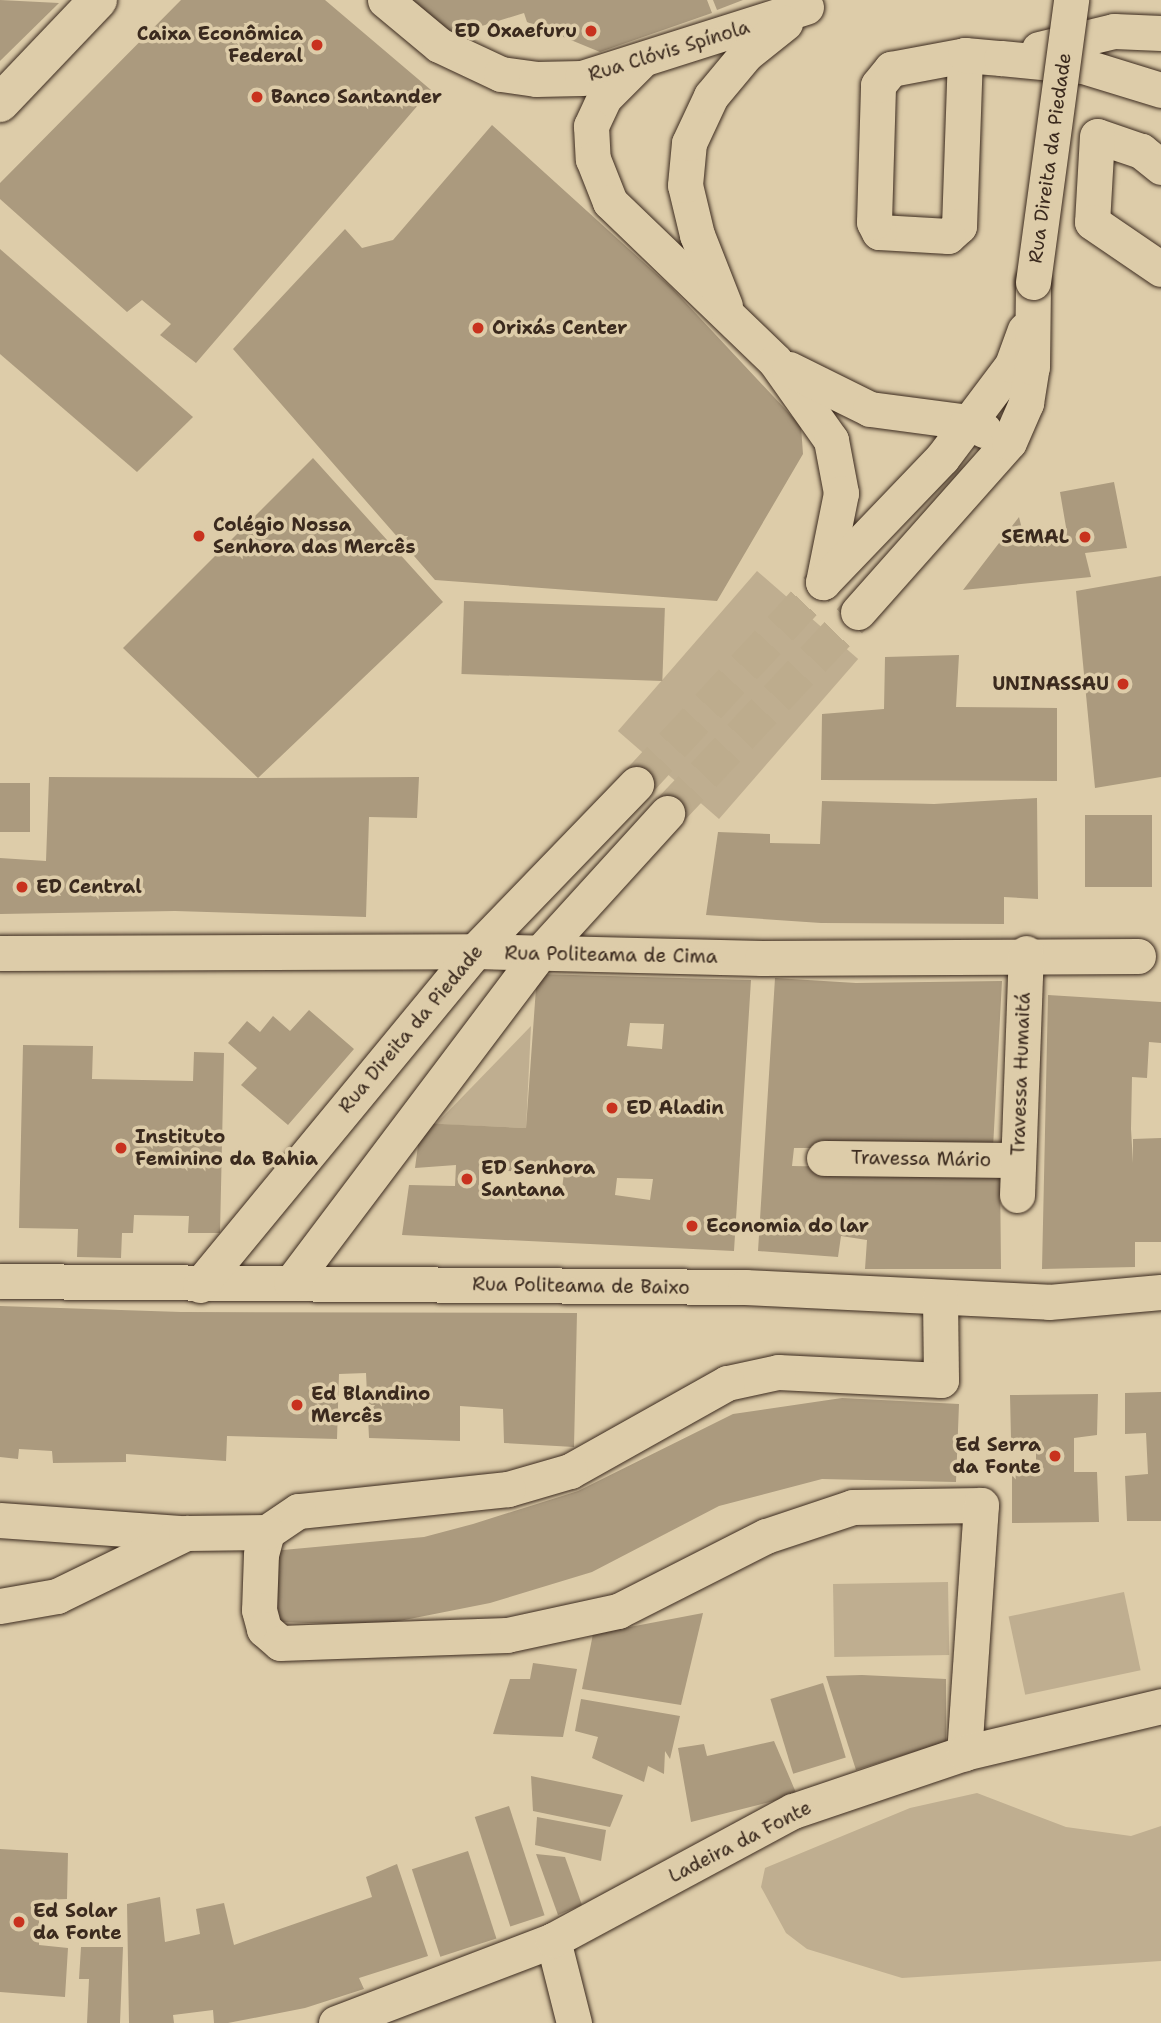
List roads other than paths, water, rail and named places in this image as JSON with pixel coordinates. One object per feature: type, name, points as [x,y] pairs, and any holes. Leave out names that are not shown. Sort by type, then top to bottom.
[{"type":"main road","points":[[0,103],[89,3]]},
{"type":"street","name":"Rua Clóvis Spínola","points":[[385,0],[439,45],[501,74],[536,79],[582,78],[816,4]]},
{"type":"street","name":"Rua Direita da Piedade","points":[[858,612],[1009,442],[1026,403],[1032,367],[1030,317],[1033,282],[1070,0]]},
{"type":"street","points":[[727,312],[697,235],[685,185],[688,143],[711,96],[746,54],[816,4]]},
{"type":"street","points":[[1001,58],[1114,31],[1161,33]]},
{"type":"street","points":[[965,55],[960,226],[948,236],[879,232],[874,222],[878,85],[891,69],[912,61],[965,55],[1083,66],[1161,90]]},
{"type":"street","points":[[642,60],[604,98],[591,126],[593,159],[610,202],[775,361],[870,409],[967,422],[1009,442]]},
{"type":"street","points":[[1161,167],[1140,151],[1097,136],[1092,222],[1161,269]]},
{"type":"street","name":"Rua Direita da Piedade","points":[[775,361],[831,440],[840,471],[841,493],[823,582],[942,458],[1012,365],[1030,317]]},
{"type":"street","name":"Rua Direita da Piedade","points":[[200,1285],[475,951],[636,784]]},
{"type":"street","points":[[291,1283],[538,954],[667,813]]},
{"type":"street","name":"Rua Politeama de Cima","points":[[0,953],[475,951],[762,958],[1026,953],[1138,956]]},
{"type":"street","name":"Travessa Humaitá","points":[[1017,1195],[1026,953]]},
{"type":"street","name":"Travessa Mário","points":[[824,1158],[1017,1160]]},
{"type":"street","name":"Rua Politeama de Baixo","points":[[0,1281],[200,1285],[291,1283],[745,1287],[1049,1303],[1161,1292]]},
{"type":"street","points":[[0,1520],[186,1533],[267,1532],[298,1511],[508,1489],[570,1471],[727,1384],[778,1372],[941,1380],[940,1297]]},
{"type":"street","points":[[267,1532],[261,1554],[259,1610],[264,1629],[280,1643],[375,1643],[507,1635],[618,1611],[766,1535],[853,1507],[981,1505],[964,1740]]},
{"type":"street","points":[[0,1606],[57,1596],[186,1533]]},
{"type":"street","name":"Ladeira da Fonte","points":[[336,2023],[553,1940],[793,1811],[964,1740],[1161,1706]]},
{"type":"street","points":[[553,1940],[574,2023]]},
{"type":"tunnel","points":[[636,784],[823,582]]},
{"type":"tunnel","points":[[667,813],[858,612]]},
{"type":"place","name":"ED Oxaefuru","points":[[591,31]]},
{"type":"place","name":"Caixa Econômica Federal","points":[[317,45]]},
{"type":"place","name":"Banco Santander","points":[[257,97]]},
{"type":"place","name":"Orixás Center","points":[[478,328]]},
{"type":"place","name":"Colégio Nossa Senhora das Mercês","points":[[199,536]]},
{"type":"place","name":"SEMAL","points":[[1085,537]]},
{"type":"place","name":"UNINASSAU","points":[[1123,684]]},
{"type":"place","name":"ED Central","points":[[22,887]]},
{"type":"place","name":"ED Aladin","points":[[612,1108]]},
{"type":"place","name":"Instituto Feminino da Bahia","points":[[121,1148]]},
{"type":"place","name":"ED Senhora Santana","points":[[467,1179]]},
{"type":"place","name":"Economia do lar","points":[[692,1226]]},
{"type":"place","name":"Ed Blandino Mercês","points":[[297,1405]]},
{"type":"place","name":"Ed Serra da Fonte","points":[[1055,1456]]},
{"type":"place","name":"Ed Solar da Fonte","points":[[19,1922]]}]
